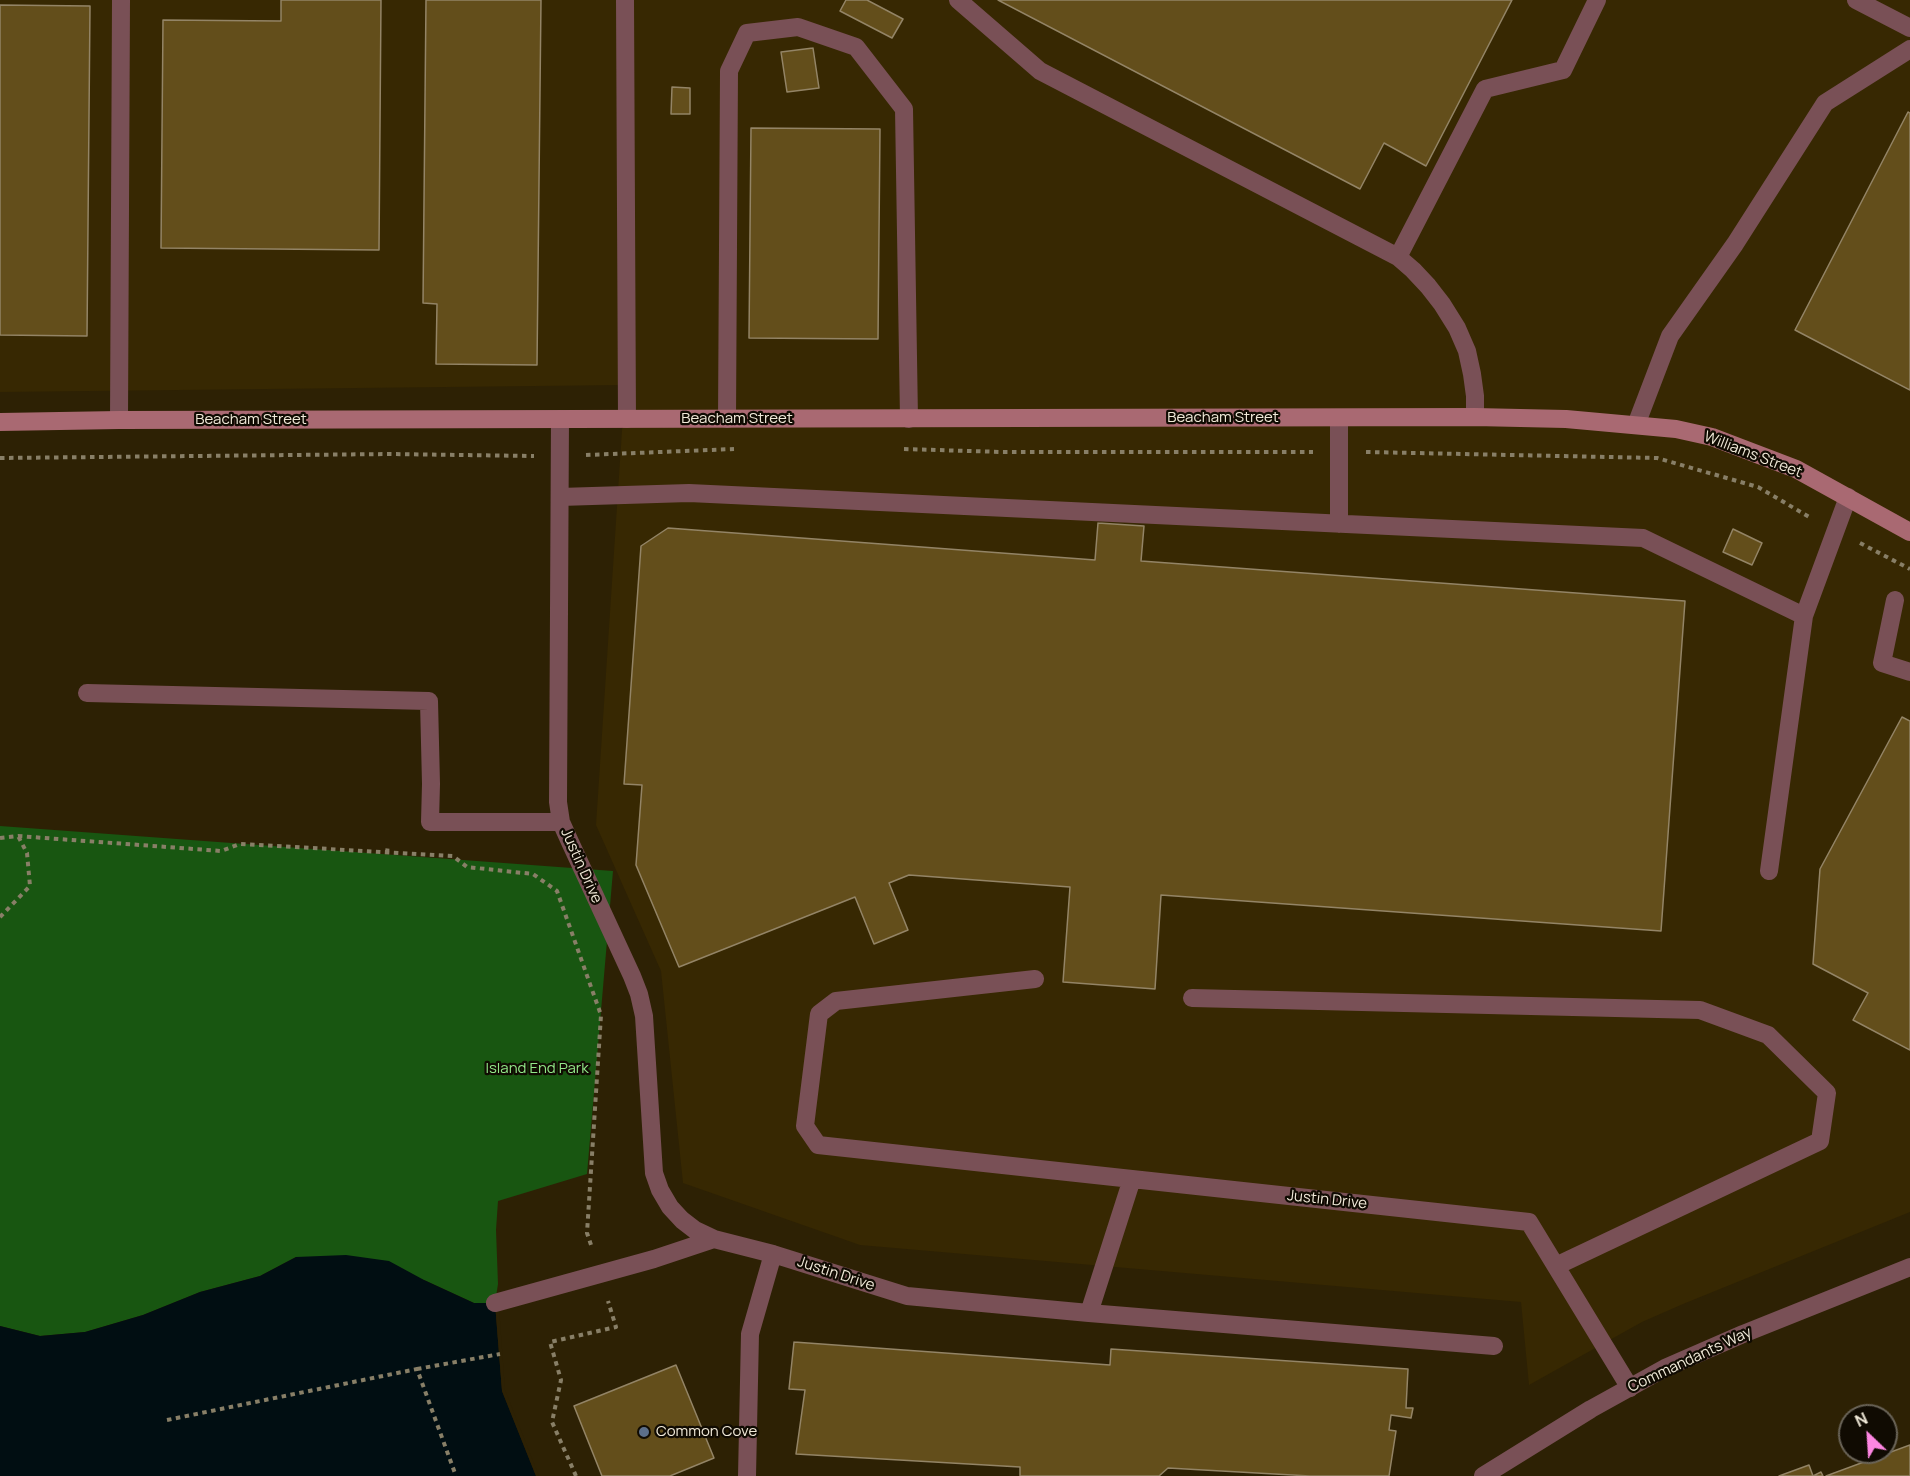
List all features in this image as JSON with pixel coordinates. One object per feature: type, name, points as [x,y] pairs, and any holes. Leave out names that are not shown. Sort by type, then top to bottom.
[{"type":"main road","name":"Beacham Street","points":[[0,422],[1475,417]]},
{"type":"main road","name":"Williams Street","points":[[1475,417],[1566,419],[1636,424],[1676,429],[1712,437],[1796,469],[1910,532]]},
{"type":"street","points":[[119,420],[121,0]]},
{"type":"street","points":[[625,0],[627,419]]},
{"type":"street","points":[[958,0],[1040,71],[1398,256],[1428,285],[1457,328],[1467,351],[1472,374],[1475,417]]},
{"type":"street","points":[[1398,256],[1485,89],[1563,70],[1597,0]]},
{"type":"street","points":[[1856,0],[1910,28]]},
{"type":"street","points":[[727,419],[729,71],[747,33],[798,27],[856,47],[904,109],[909,419]]},
{"type":"street","points":[[1636,424],[1670,336],[1735,244],[1825,103],[1910,49]]},
{"type":"street","points":[[1339,418],[1339,524]]},
{"type":"street","name":"Justin Drive","points":[[560,419],[558,802],[561,822],[639,994],[644,1016],[654,1173],[660,1190],[670,1207],[682,1220],[695,1230],[714,1239],[773,1254],[907,1296],[1494,1346]]},
{"type":"street","points":[[560,497],[689,494],[1643,538],[1803,616]]},
{"type":"street","points":[[1769,871],[1803,616],[1848,497]]},
{"type":"street","points":[[1895,600],[1882,663],[1910,672]]},
{"type":"street","points":[[87,693],[429,701],[430,822],[561,822]]},
{"type":"street","points":[[1035,979],[836,1001],[819,1014],[805,1126],[818,1145],[1132,1179],[1089,1313]]},
{"type":"street","points":[[1192,998],[1700,1010],[1768,1035],[1827,1093],[1820,1141],[1556,1266]]},
{"type":"street","name":"Justin Drive","points":[[1132,1179],[1529,1222],[1630,1388]]},
{"type":"street","points":[[495,1303],[654,1259],[714,1239]]},
{"type":"street","points":[[747,1476],[750,1334],[773,1254]]},
{"type":"street","name":"Commandants Way","points":[[1483,1476],[1548,1434],[1665,1368],[1743,1334],[1910,1268]]},
{"type":"path","points":[[896,448],[1002,452],[1471,453],[1658,458],[1758,487],[1835,532],[1910,569]]},
{"type":"path","points":[[0,459],[379,454],[560,456],[745,449]]},
{"type":"path","points":[[0,917],[30,886],[27,852],[18,836]]},
{"type":"path","points":[[0,838],[18,836],[222,851],[240,844],[453,856],[467,867],[533,874],[557,891],[601,1015],[587,1233],[616,1327],[550,1342],[561,1380],[552,1422],[576,1476]]},
{"type":"path","points":[[387,853],[388,844]]},
{"type":"path","points":[[167,1420],[500,1354]]},
{"type":"path","points":[[417,1369],[456,1476]]},
{"type":"shaded area","points":[[0,0],[1910,0],[1910,1212],[1642,1322],[1529,1385],[1521,1302],[860,1245],[683,1183],[661,971],[596,825],[625,385],[0,392]]},
{"type":"shaded area","points":[[346,1255],[389,1261],[474,1303],[495,1303],[502,1391],[536,1476],[0,1476],[0,1326],[40,1336],[85,1332],[143,1315],[200,1292],[260,1276],[296,1257]]},
{"type":"green space","name":"Island End Park","points":[[0,826],[613,871],[587,1174],[498,1201],[496,1230],[498,1284],[495,1303],[474,1303],[424,1280],[296,1257],[260,1276],[200,1292],[143,1315],[85,1332],[40,1336],[0,1326]]},
{"type":"pier","points":[[495,1303],[499,1307],[505,1390],[539,1476],[536,1476],[502,1391]]},
{"type":"building","points":[[281,0],[381,0],[379,250],[161,248],[163,20],[281,21]]},
{"type":"building","points":[[426,0],[541,0],[537,365],[436,364],[437,304],[423,303]]},
{"type":"building","points":[[846,0],[867,0],[903,19],[892,38],[840,11]]},
{"type":"building","points":[[998,0],[1512,0],[1426,166],[1384,143],[1360,189]]},
{"type":"building","points":[[0,5],[90,6],[87,336],[0,335]]},
{"type":"building","points":[[813,48],[819,88],[787,92],[781,52]]},
{"type":"building","points":[[672,87],[690,88],[690,114],[671,114]]},
{"type":"building","points":[[1908,112],[1910,113],[1910,390],[1795,330]]},
{"type":"building","points":[[751,128],[880,129],[878,339],[749,338]]},
{"type":"building","points":[[1098,523],[1144,526],[1141,561],[1685,601],[1661,931],[1161,895],[1155,989],[1063,982],[1070,887],[909,875],[889,883],[908,930],[874,944],[855,897],[679,967],[636,865],[642,785],[624,784],[641,546],[668,528],[1095,560]]},
{"type":"building","points":[[1733,529],[1762,543],[1752,565],[1723,552]]},
{"type":"building","points":[[1902,717],[1910,721],[1910,1050],[1853,1020],[1868,993],[1813,964],[1820,869]]},
{"type":"building","points":[[794,1342],[1110,1365],[1111,1349],[1408,1369],[1406,1408],[1413,1408],[1411,1418],[1391,1415],[1389,1430],[1396,1431],[1389,1476],[1310,1476],[1168,1468],[1159,1476],[1020,1476],[1020,1467],[796,1454],[805,1390],[789,1389]]},
{"type":"building","name":"Common Cove","points":[[676,1365],[714,1458],[670,1476],[602,1476],[574,1406]]},
{"type":"building","points":[[1910,1445],[1910,1476],[1826,1476],[1859,1464],[1898,1464],[1898,1449]]},
{"type":"building","points":[[1809,1465],[1813,1476],[1779,1476]]},
{"type":"place","name":"Common Cove","points":[[644,1432]]}]
